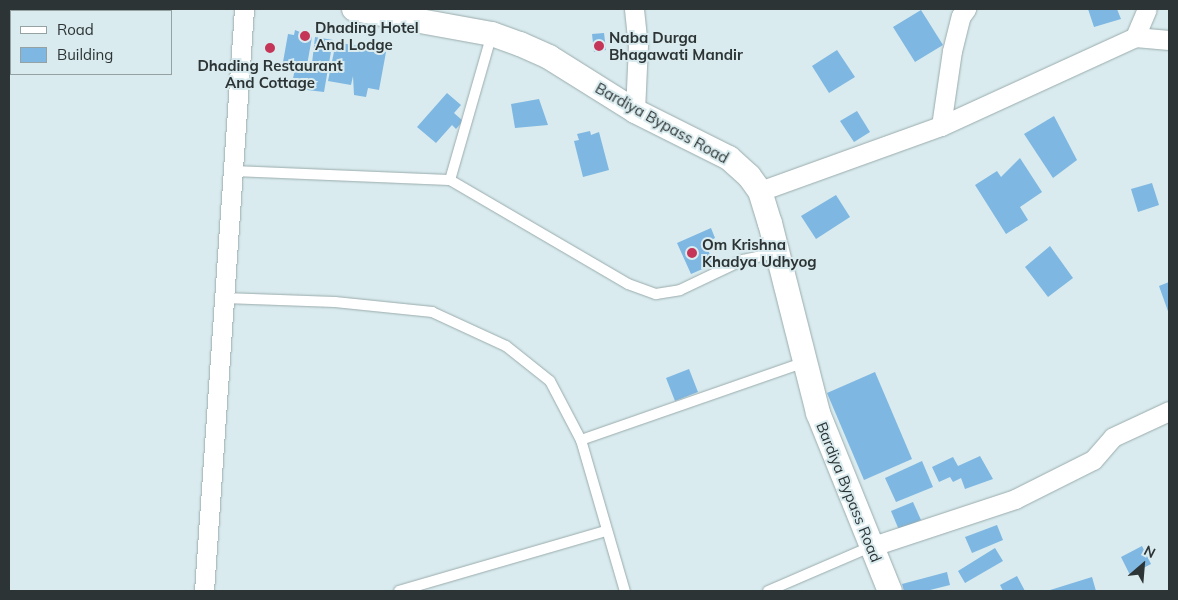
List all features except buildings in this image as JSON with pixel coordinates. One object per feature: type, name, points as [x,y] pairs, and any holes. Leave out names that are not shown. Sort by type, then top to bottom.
[{"type":"street","points":[[204,591],[244,9]]},
{"type":"street","name":"Bardiya Bypass Road","points":[[354,9],[492,34],[549,57],[635,111],[729,158],[750,176],[760,191],[778,252],[818,413],[870,547],[890,591]]},
{"type":"street","points":[[634,9],[638,45],[635,111]]},
{"type":"street","points":[[940,126],[952,51],[966,9]]},
{"type":"street","points":[[1136,37],[1147,9]]},
{"type":"street","points":[[760,191],[940,126],[1136,37],[1169,40]]},
{"type":"street","points":[[870,547],[1014,499],[1092,460],[1113,437],[1169,412]]},
{"type":"lane","points":[[450,180],[492,34]]},
{"type":"lane","points":[[233,171],[450,180],[628,284],[656,294],[680,290],[743,260],[778,252]]},
{"type":"lane","points":[[224,298],[336,302],[432,312],[506,346],[550,382],[581,440],[625,591]]},
{"type":"lane","points":[[581,440],[805,362]]},
{"type":"lane","points":[[399,591],[606,530]]},
{"type":"lane","points":[[768,591],[870,547]]},
{"type":"place","name":"Dhading Hotel And Lodge","points":[[305,36]]},
{"type":"place","name":"Naba Durga Bhagawati Mandir","points":[[599,46]]},
{"type":"place","name":"Dhading Restaurant And Cottage","points":[[270,48]]},
{"type":"place","name":"Om Krishna Khadya Udhyog","points":[[692,253]]}]
